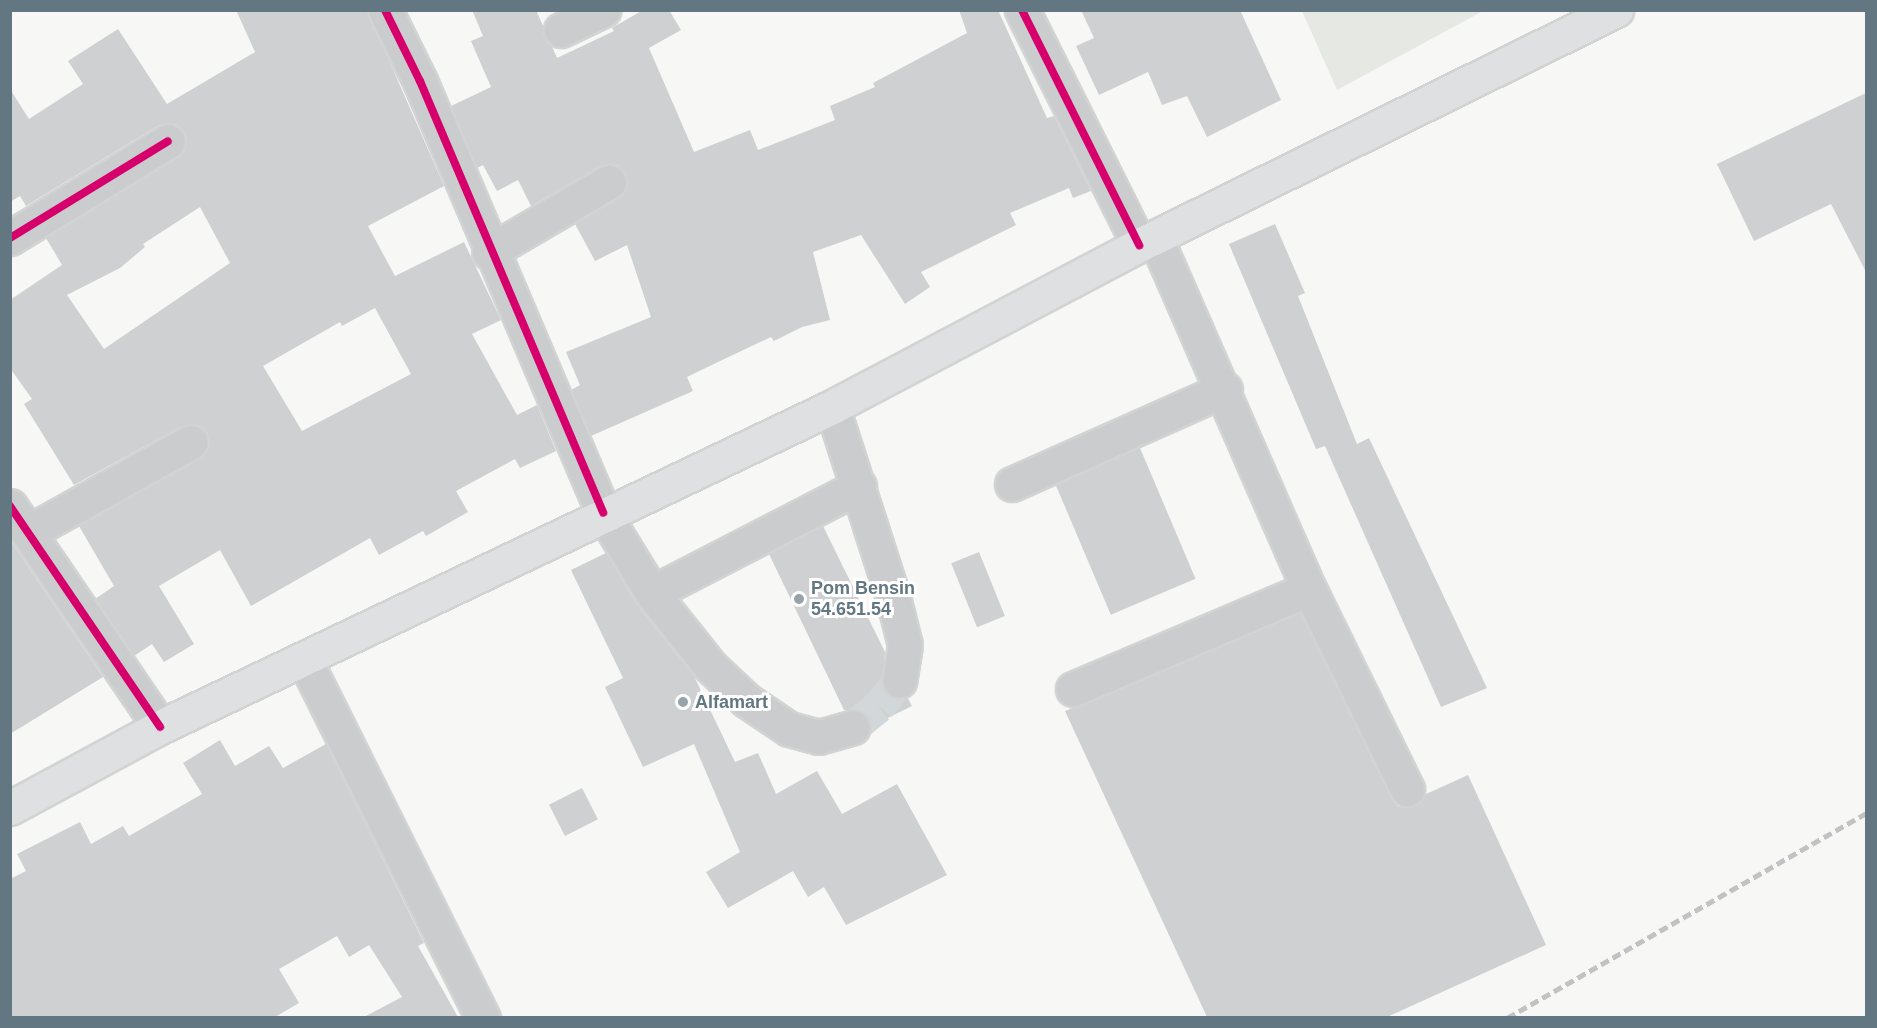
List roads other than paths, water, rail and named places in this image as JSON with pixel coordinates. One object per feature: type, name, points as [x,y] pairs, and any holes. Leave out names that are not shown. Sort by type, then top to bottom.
[{"type":"highway","points":[[10,808],[160,728],[305,661],[603,513],[832,407],[1147,241],[1616,10]]},
{"type":"street","points":[[385,10],[420,81],[489,252],[603,513],[652,593],[710,666],[746,699],[789,729],[819,737],[853,727]]},
{"type":"street","points":[[561,30],[603,10]]},
{"type":"street","points":[[1022,10],[1225,389],[1309,589],[1407,789]]},
{"type":"street","points":[[10,238],[168,141]]},
{"type":"street","points":[[489,252],[609,182]]},
{"type":"street","points":[[1012,484],[1225,389]]},
{"type":"street","points":[[832,407],[882,552],[904,645],[899,681]]},
{"type":"street","points":[[29,532],[191,442]]},
{"type":"street","points":[[652,593],[859,486]]},
{"type":"street","points":[[10,506],[160,728]]},
{"type":"street","points":[[1073,689],[1309,589]]},
{"type":"street","points":[[305,661],[483,1017]]},
{"type":"tunnel","points":[[853,727],[879,706],[899,681]]},
{"type":"railway","points":[[1507,1018],[1866,813]]},
{"type":"place","name":"Pom Bensin 54.651.54","points":[[799,599]]},
{"type":"place","name":"Alfamart","points":[[683,702]]}]
